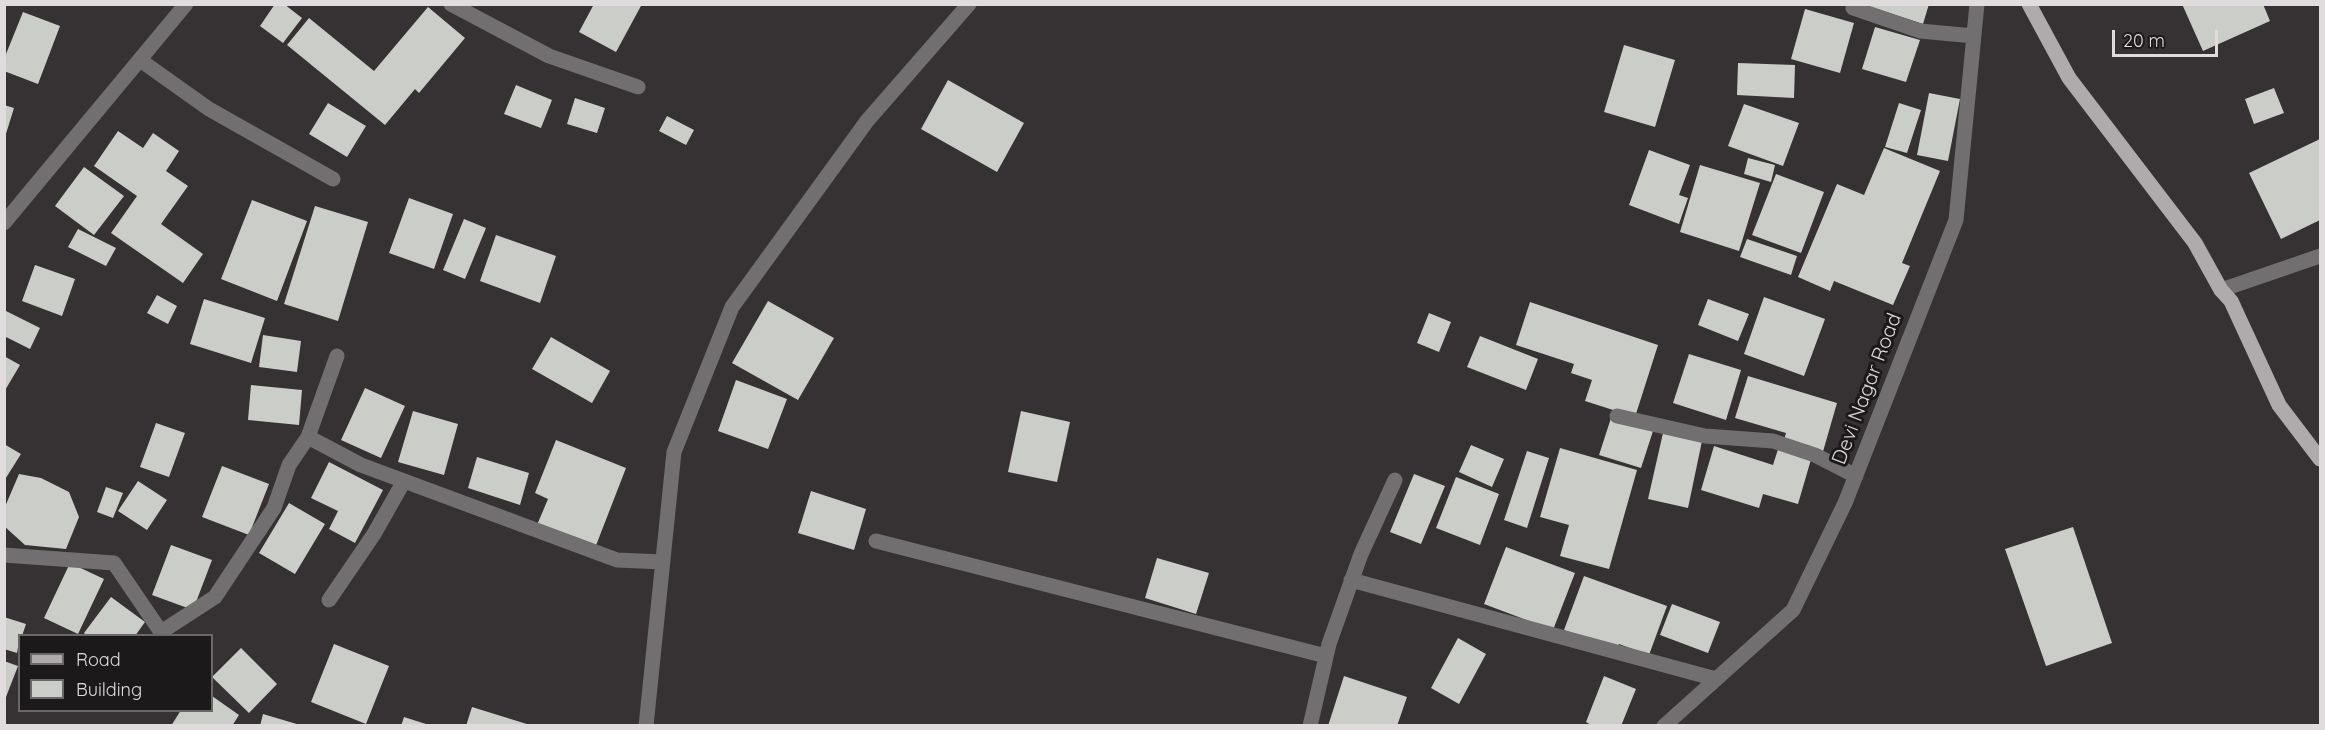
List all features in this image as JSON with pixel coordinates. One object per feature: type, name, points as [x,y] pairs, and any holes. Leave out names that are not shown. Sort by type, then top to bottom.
[{"type":"main road","points":[[2029,4],[2069,78],[2195,243],[2221,290],[2231,301],[2279,405],[2320,459]]},
{"type":"street","points":[[4,224],[186,4]]},
{"type":"street","points":[[451,4],[549,56],[638,87]]},
{"type":"street","points":[[646,726],[674,452],[732,307],[867,121],[969,4]]},
{"type":"street","name":"Devi Nagar Road","points":[[1664,726],[1793,610],[1856,476],[1956,220],[1977,4]]},
{"type":"street","points":[[1853,8],[1920,31],[1974,36]]},
{"type":"street","points":[[140,60],[209,109],[333,179]]},
{"type":"street","points":[[2221,290],[2320,256]]},
{"type":"street","points":[[4,555],[114,563],[161,633],[215,597],[274,508],[289,465],[308,437],[337,356]]},
{"type":"street","points":[[1617,416],[1705,436],[1773,441],[1815,455],[1856,476]]},
{"type":"street","points":[[308,437],[361,465],[617,560],[663,562]]},
{"type":"street","points":[[1310,726],[1326,657],[1352,580],[1395,480]]},
{"type":"street","points":[[329,600],[374,534],[404,481]]},
{"type":"street","points":[[876,542],[1326,657]]},
{"type":"street","points":[[1352,580],[1716,679]]},
{"type":"building","points":[[275,4],[284,4],[302,18],[283,43],[260,26]]},
{"type":"building","points":[[594,4],[642,4],[616,52],[579,32]]},
{"type":"building","points":[[1862,4],[1929,4],[1923,24]]},
{"type":"building","points":[[2182,4],[2263,4],[2270,21],[2203,51]]},
{"type":"building","points":[[428,7],[465,38],[419,93],[415,89],[385,125],[287,45],[309,18],[374,71]]},
{"type":"building","points":[[1805,9],[1854,23],[1840,73],[1791,59]]},
{"type":"building","points":[[23,12],[60,26],[38,84],[4,71],[4,59]]},
{"type":"building","points":[[1875,27],[1920,40],[1906,82],[1862,69]]},
{"type":"building","points":[[1624,45],[1675,60],[1655,127],[1604,112]]},
{"type":"building","points":[[1738,63],[1795,65],[1794,98],[1737,95]]},
{"type":"building","points":[[948,80],[1024,123],[997,172],[921,129]]},
{"type":"building","points":[[516,85],[552,100],[541,128],[504,114]]},
{"type":"building","points":[[2274,88],[2284,113],[2254,124],[2245,99]]},
{"type":"building","points":[[1929,93],[1960,99],[1948,161],[1917,155]]},
{"type":"building","points":[[575,98],[605,108],[597,133],[567,124]]},
{"type":"building","points":[[328,103],[366,126],[347,157],[309,134]]},
{"type":"building","points":[[1899,103],[1921,110],[1907,153],[1885,147]]},
{"type":"building","points":[[1744,104],[1799,123],[1783,166],[1728,146]]},
{"type":"building","points":[[4,105],[14,108],[5,137],[4,137]]},
{"type":"building","points":[[667,116],[694,130],[686,145],[659,131]]},
{"type":"building","points":[[118,131],[143,148],[153,133],[179,151],[166,171],[188,186],[161,224],[203,254],[183,283],[111,233],[137,196],[94,166]]},
{"type":"building","points":[[2320,139],[2320,220],[2281,239],[2249,173]]},
{"type":"building","points":[[1884,148],[1940,171],[1902,263],[1910,266],[1893,305],[1834,281],[1830,291],[1798,277],[1837,184],[1864,195]]},
{"type":"building","points":[[1649,150],[1690,165],[1679,195],[1688,198],[1679,224],[1629,205]]},
{"type":"building","points":[[1748,158],[1775,165],[1771,182],[1744,174]]},
{"type":"building","points":[[1700,165],[1760,183],[1739,251],[1680,232]]},
{"type":"building","points":[[84,167],[124,196],[94,235],[55,206]]},
{"type":"building","points":[[1776,174],[1824,192],[1801,253],[1752,235]]},
{"type":"building","points":[[409,198],[453,214],[434,269],[389,253]]},
{"type":"building","points":[[252,200],[307,221],[277,301],[221,279]]},
{"type":"building","points":[[315,206],[368,222],[338,321],[284,304]]},
{"type":"building","points":[[464,219],[486,228],[465,279],[443,270]]},
{"type":"building","points":[[78,229],[116,248],[106,266],[68,247]]},
{"type":"building","points":[[496,235],[556,256],[540,303],[480,281]]},
{"type":"building","points":[[1747,239],[1797,256],[1791,275],[1740,257]]},
{"type":"building","points":[[35,265],[75,279],[62,316],[22,301]]},
{"type":"building","points":[[157,295],[177,306],[168,324],[147,313]]},
{"type":"building","points":[[1764,297],[1825,319],[1804,376],[1744,354]]},
{"type":"building","points":[[204,299],[265,318],[251,363],[190,344]]},
{"type":"building","points":[[1708,299],[1749,314],[1738,341],[1698,325]]},
{"type":"building","points":[[768,301],[834,338],[798,400],[732,363]]},
{"type":"building","points":[[1530,302],[1658,345],[1635,417],[1585,401],[1592,380],[1571,373],[1574,364],[1516,345]]},
{"type":"building","points":[[4,310],[40,328],[30,349],[4,336]]},
{"type":"building","points":[[1429,313],[1451,322],[1439,352],[1417,343]]},
{"type":"building","points":[[263,335],[301,341],[297,372],[259,367]]},
{"type":"building","points":[[1480,336],[1538,359],[1526,390],[1467,367]]},
{"type":"building","points":[[551,337],[610,371],[592,403],[532,369]]},
{"type":"building","points":[[1689,354],[1741,370],[1726,420],[1673,403]]},
{"type":"building","points":[[4,356],[20,365],[4,392]]},
{"type":"building","points":[[1748,376],[1837,403],[1822,455],[1783,443],[1786,433],[1735,418]]},
{"type":"building","points":[[736,380],[787,399],[768,449],[718,431]]},
{"type":"building","points":[[251,385],[302,390],[299,425],[248,420]]},
{"type":"building","points":[[365,388],[405,406],[381,458],[341,440]]},
{"type":"building","points":[[413,411],[458,424],[444,475],[398,462]]},
{"type":"building","points":[[1021,411],[1070,422],[1057,482],[1008,472]]},
{"type":"building","points":[[1611,418],[1653,431],[1641,468],[1599,455]]},
{"type":"building","points":[[156,423],[185,433],[169,477],[140,467]]},
{"type":"building","points":[[1663,433],[1702,441],[1688,508],[1648,499]]},
{"type":"building","points":[[556,440],[626,468],[595,548],[537,525],[548,499],[535,493]]},
{"type":"building","points":[[4,444],[21,454],[4,481]]},
{"type":"building","points":[[1471,445],[1504,459],[1492,487],[1459,472]]},
{"type":"building","points":[[1714,446],[1773,465],[1779,446],[1812,456],[1798,504],[1763,494],[1759,508],[1701,490]]},
{"type":"building","points":[[1560,448],[1637,470],[1609,569],[1560,556],[1569,525],[1540,517]]},
{"type":"building","points":[[1527,451],[1549,458],[1527,528],[1504,520]]},
{"type":"building","points":[[477,457],[529,473],[520,505],[468,488]]},
{"type":"building","points":[[329,462],[383,490],[355,543],[329,529],[338,511],[311,498]]},
{"type":"building","points":[[222,466],[269,484],[249,535],[202,517]]},
{"type":"building","points":[[19,474],[41,478],[69,492],[79,517],[66,549],[25,545],[4,526],[4,509]]},
{"type":"building","points":[[1414,474],[1445,486],[1421,544],[1390,532]]},
{"type":"building","points":[[1456,477],[1499,494],[1480,545],[1436,528]]},
{"type":"building","points":[[138,481],[167,500],[147,530],[118,511]]},
{"type":"building","points":[[106,487],[123,493],[113,518],[97,512]]},
{"type":"building","points":[[811,491],[866,509],[854,550],[798,533]]},
{"type":"building","points":[[289,503],[325,524],[295,574],[259,553]]},
{"type":"building","points":[[2073,527],[2112,643],[2046,666],[2005,549]]},
{"type":"building","points":[[171,545],[212,560],[193,610],[152,595]]},
{"type":"building","points":[[1506,547],[1575,573],[1553,630],[1484,604]]},
{"type":"building","points":[[1157,558],[1209,573],[1196,614],[1145,598]]},
{"type":"building","points":[[70,563],[104,579],[78,634],[44,618]]},
{"type":"building","points":[[1584,576],[1667,606],[1649,655],[1619,644],[1617,649],[1564,630]]},
{"type":"building","points":[[111,597],[145,622],[136,634],[84,633]]},
{"type":"building","points":[[1672,604],[1720,622],[1708,653],[1660,635]]},
{"type":"building","points":[[4,617],[26,624],[23,634],[18,634],[17,653],[4,649]]},
{"type":"building","points":[[1458,638],[1486,654],[1459,704],[1431,688]]},
{"type":"building","points":[[334,644],[389,666],[366,724],[311,702]]},
{"type":"building","points":[[241,648],[277,684],[249,713],[213,676]]},
{"type":"building","points":[[4,661],[18,666],[6,697],[4,696]]},
{"type":"building","points":[[1344,676],[1407,697],[1397,726],[1328,726]]},
{"type":"building","points":[[1604,676],[1636,689],[1621,726],[1593,726],[1586,722]]},
{"type":"building","points":[[213,697],[239,715],[232,726],[171,726],[180,712],[213,712]]},
{"type":"building","points":[[472,707],[530,725],[530,726],[466,726]]},
{"type":"building","points":[[263,714],[300,725],[300,726],[260,726]]},
{"type":"building","points":[[404,717],[429,725],[429,726],[401,726]]}]
